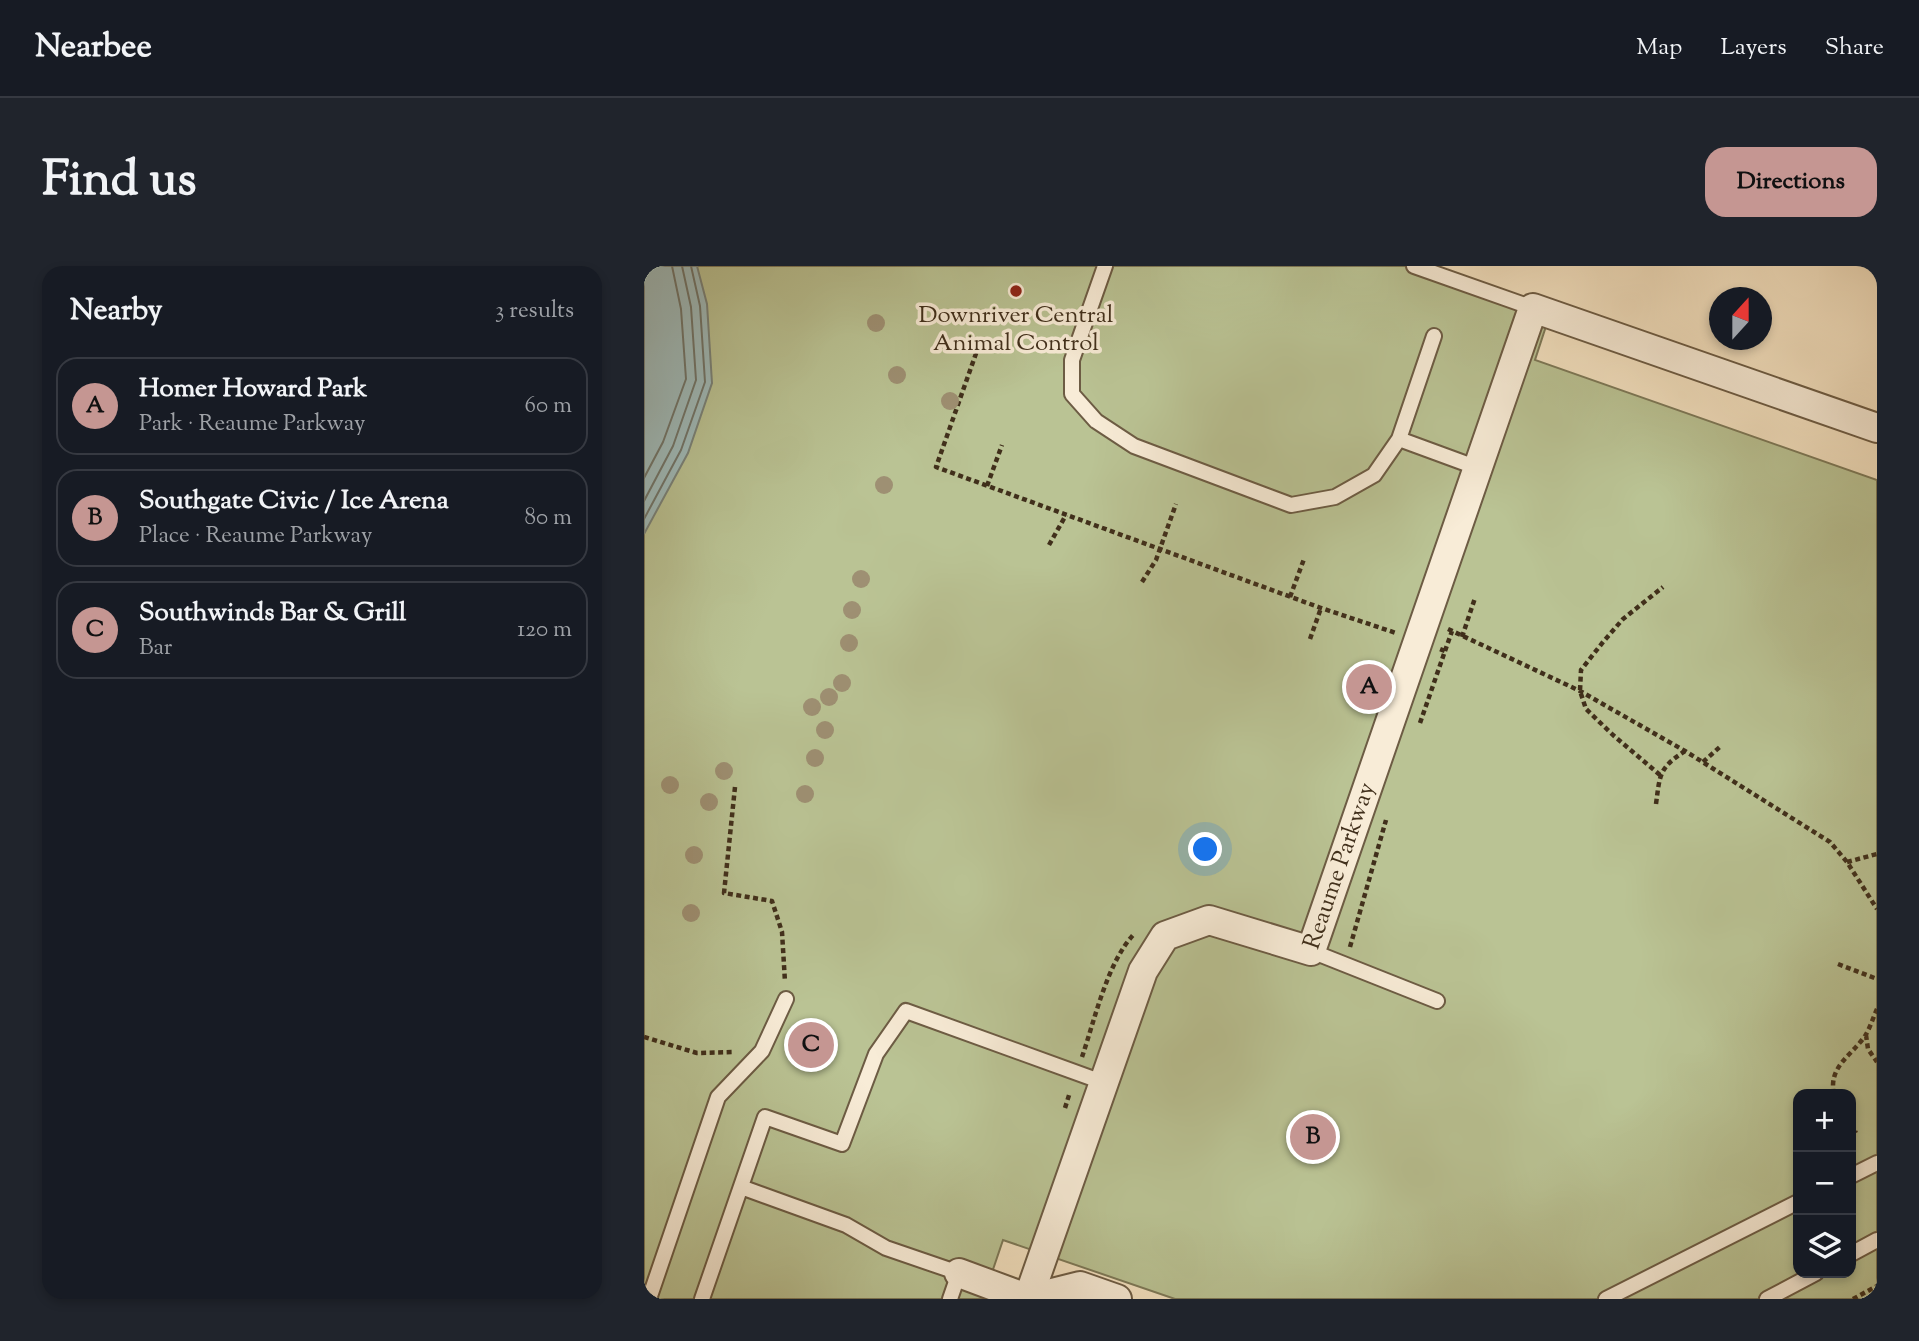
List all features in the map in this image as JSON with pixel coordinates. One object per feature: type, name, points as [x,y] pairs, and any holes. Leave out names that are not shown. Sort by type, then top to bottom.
[{"type":"street","points":[[1533,308],[1877,428]]},
{"type":"street","name":"Reaume Parkway","points":[[1028,1299],[1143,971],[1165,936],[1209,920],[1311,951],[1533,308]]},
{"type":"street","points":[[955,1286],[994,1288],[1028,1299],[1080,1286],[1117,1299]]},
{"type":"lane","points":[[1105,266],[1072,360],[1072,394],[1096,421],[1134,446],[1291,505],[1335,497],[1374,475],[1399,439],[1434,336]]},
{"type":"lane","points":[[1415,266],[1533,308]]},
{"type":"lane","points":[[1399,439],[1478,468]]},
{"type":"lane","points":[[1311,951],[1437,1001]]},
{"type":"lane","points":[[649,1299],[718,1097],[762,1051],[786,999]]},
{"type":"lane","points":[[702,1299],[765,1117],[842,1143],[876,1054],[906,1011],[1105,1083]]},
{"type":"lane","points":[[1856,1174],[1877,1163]]},
{"type":"lane","points":[[741,1187],[846,1225],[955,1286]]},
{"type":"lane","points":[[1606,1299],[1793,1205]]},
{"type":"lane","points":[[1856,1251],[1877,1240]]},
{"type":"lane","points":[[1767,1299],[1807,1278]]},
{"type":"path","points":[[979,345],[936,467],[1407,637]]},
{"type":"path","points":[[987,486],[1002,445]]},
{"type":"path","points":[[1142,582],[1161,550],[1176,504]]},
{"type":"path","points":[[1049,545],[1066,515]]},
{"type":"path","points":[[1290,597],[1304,559]]},
{"type":"path","points":[[1660,775],[1586,709],[1580,691],[1581,670],[1603,642],[1623,619],[1663,587]]},
{"type":"path","points":[[1462,636],[1475,598]]},
{"type":"path","points":[[1310,639],[1321,608]]},
{"type":"path","points":[[1439,625],[1580,691],[1685,751],[1830,842],[1847,862],[1877,909]]},
{"type":"path","points":[[1419,726],[1452,631]]},
{"type":"path","points":[[1432,646],[1445,651]]},
{"type":"path","points":[[1703,762],[1722,745]]},
{"type":"path","points":[[1656,804],[1660,775],[1668,763],[1685,751]]},
{"type":"path","points":[[735,787],[724,893],[772,901],[782,932],[786,999]]},
{"type":"path","points":[[1348,955],[1388,814]]},
{"type":"path","points":[[1847,862],[1877,854]]},
{"type":"path","points":[[1838,964],[1877,979]]},
{"type":"path","points":[[1833,1089],[1832,1080],[1838,1067],[1866,1034],[1877,1009]]},
{"type":"path","points":[[1866,1034],[1868,1049],[1877,1062]]},
{"type":"path","points":[[644,1037],[697,1053],[762,1051]]},
{"type":"path","points":[[1853,1299],[1877,1286]]},
{"type":"green space","points":[[644,266],[1406,266],[1549,317],[1535,360],[1877,480],[1877,1293],[1865,1299],[1175,1299],[1003,1240],[983,1299],[644,1299]]},
{"type":"water","points":[[644,266],[697,266],[707,304],[712,383],[688,453],[644,534]]},
{"type":"place","name":"Downriver Central Animal Control","points":[[1016,291]]},
{"type":"place","name":"Homer Howard Park","points":[[1369,687]]},
{"type":"place","name":"Southwinds Bar & Grill","points":[[811,1045]]},
{"type":"place","name":"Southgate Civic / Ice Arena","points":[[1313,1137]]}]
